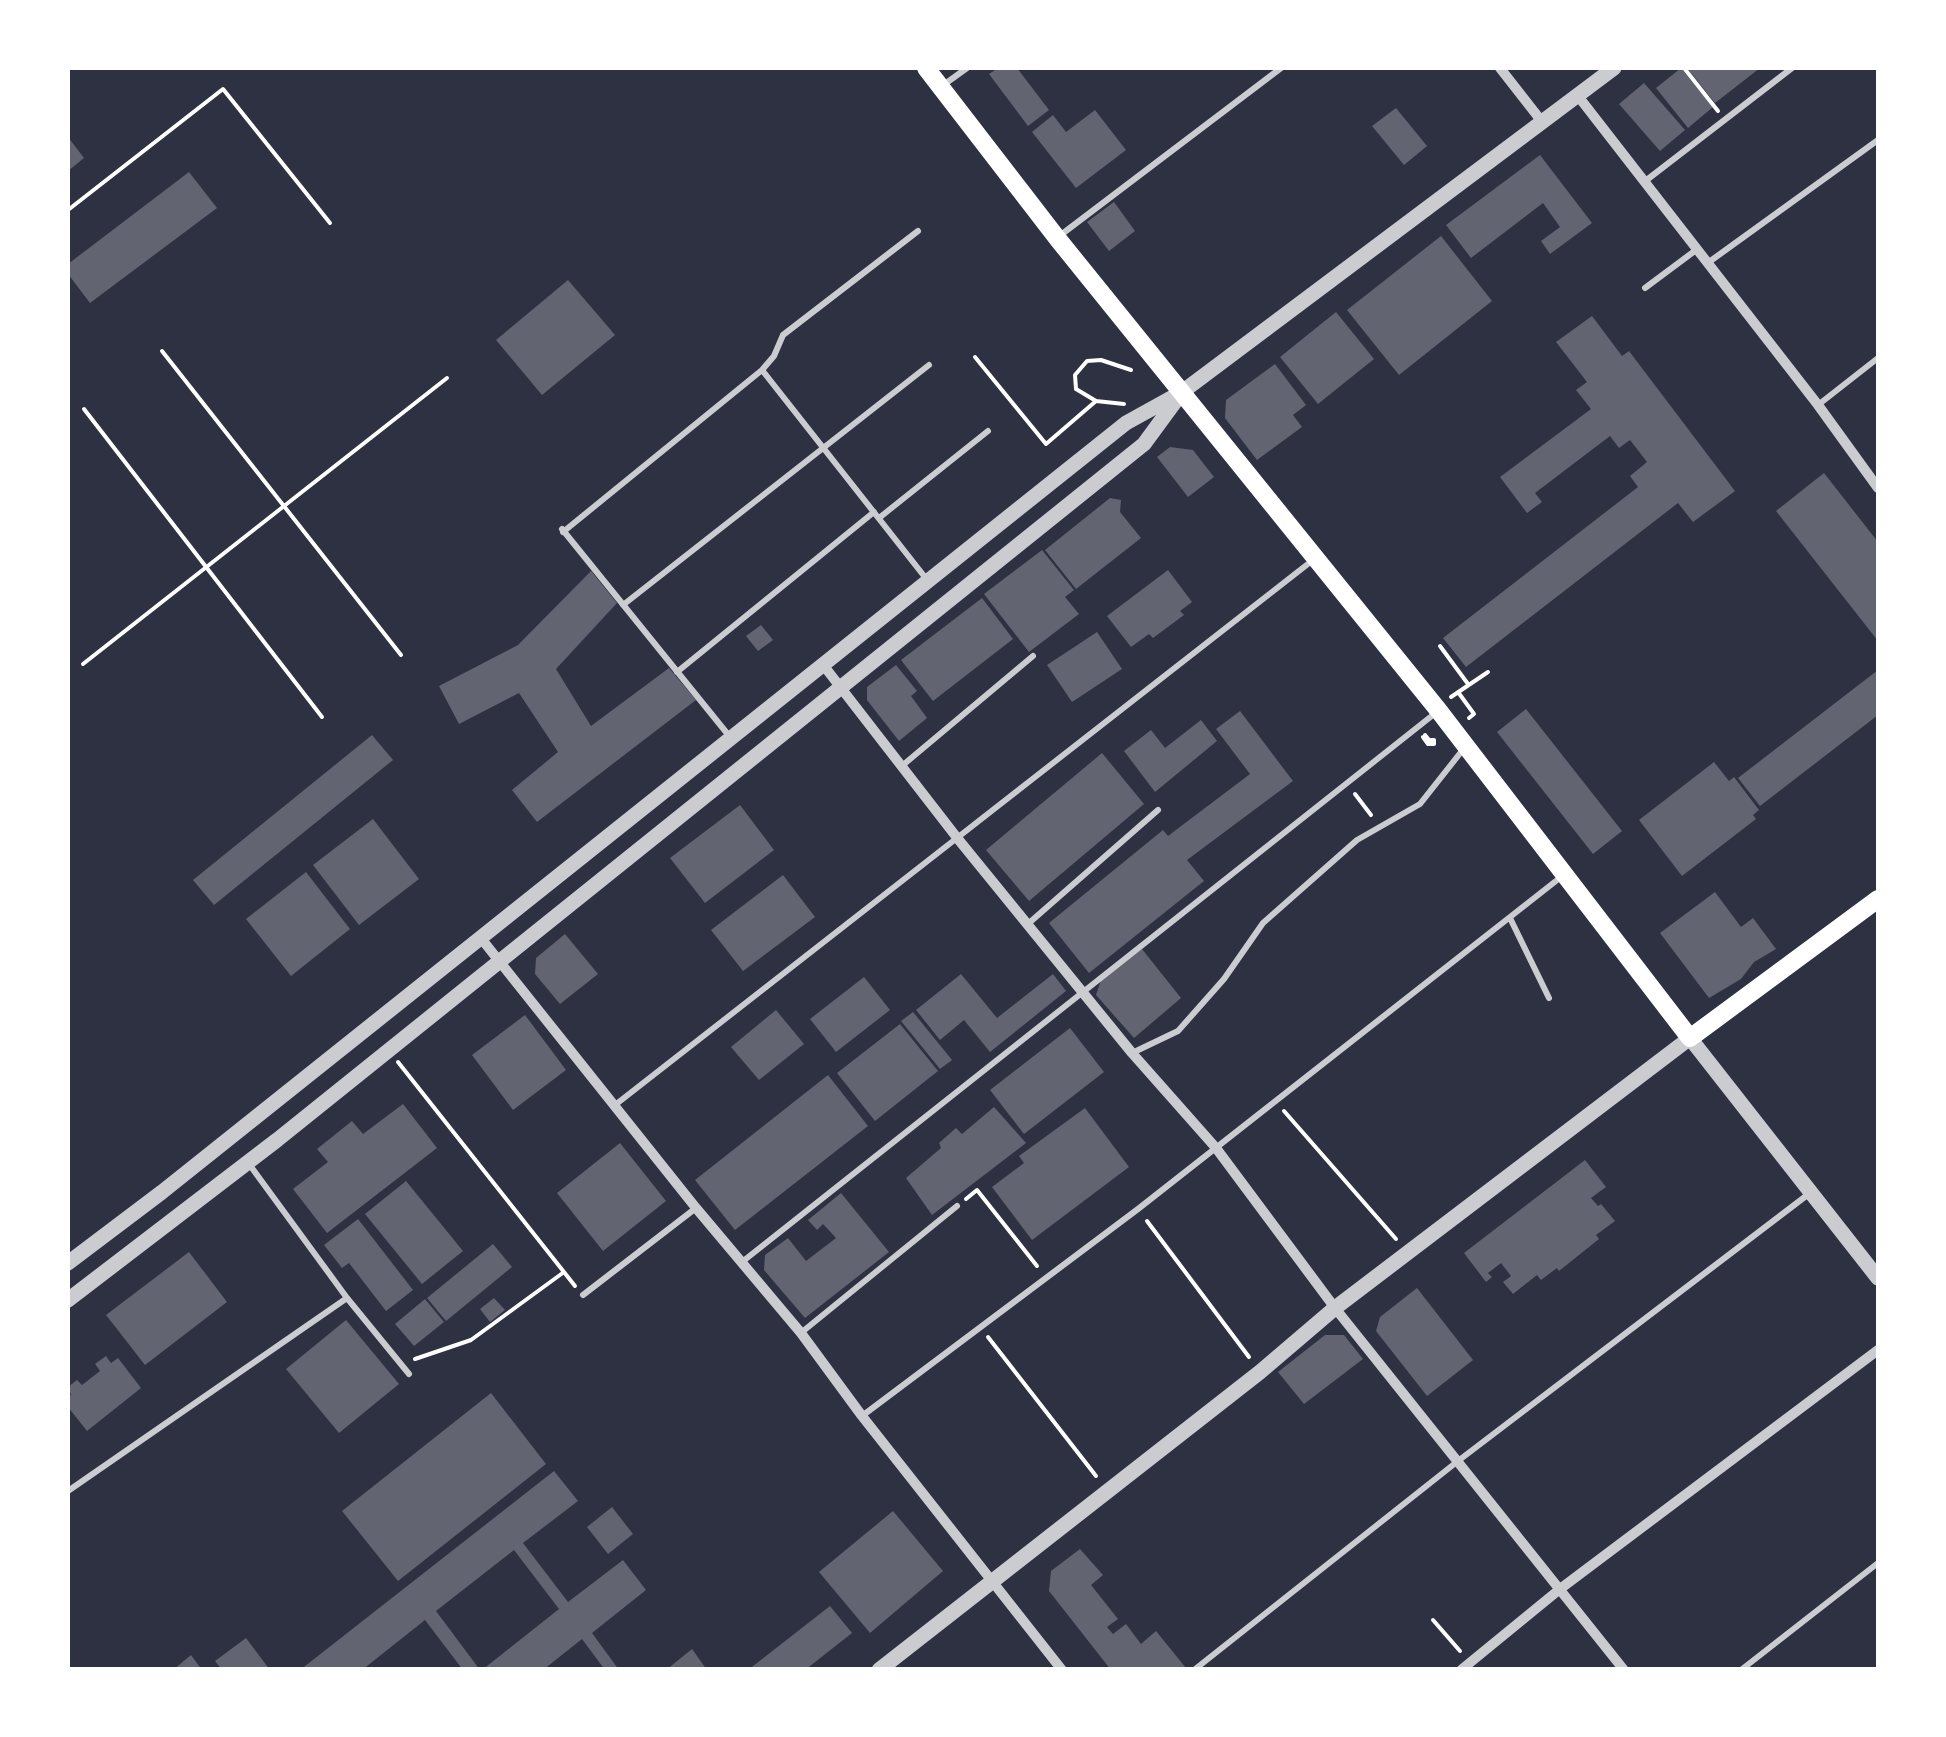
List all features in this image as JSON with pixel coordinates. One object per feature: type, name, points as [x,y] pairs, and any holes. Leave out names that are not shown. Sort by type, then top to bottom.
[{"type":"main road","points":[[926,68],[1057,238],[1438,710],[1690,1038],[1878,899]]},
{"type":"street","points":[[1500,68],[1543,123]]},
{"type":"street","points":[[68,1263],[1126,424],[1182,392],[1614,68]]},
{"type":"street","points":[[1578,96],[1818,404],[1878,488]]},
{"type":"street","points":[[68,1300],[278,1140],[1144,444],[1182,392]]},
{"type":"street","points":[[824,666],[958,839],[1216,1148],[1336,1308],[1624,1670]]},
{"type":"street","points":[[480,938],[800,1333],[1062,1670]]},
{"type":"street","points":[[354,1038],[374,1063]]},
{"type":"street","points":[[879,1670],[1336,1308],[1690,1038],[1878,1278]]},
{"type":"street","points":[[258,1115],[278,1140]]},
{"type":"street","points":[[1466,1666],[1560,1589],[1878,1350]]},
{"type":"lane","points":[[941,87],[967,68]]},
{"type":"lane","points":[[1057,238],[1282,68]]},
{"type":"lane","points":[[1643,182],[1792,68]]},
{"type":"lane","points":[[1709,262],[1878,140]]},
{"type":"lane","points":[[730,738],[562,530],[762,370],[774,356],[783,335],[918,231]]},
{"type":"lane","points":[[1645,288],[1698,249]]},
{"type":"lane","points":[[1818,404],[1878,358]]},
{"type":"lane","points":[[623,605],[930,365]]},
{"type":"lane","points":[[762,370],[929,582]]},
{"type":"lane","points":[[677,672],[988,431]]},
{"type":"lane","points":[[615,1105],[1314,559]]},
{"type":"lane","points":[[903,765],[1033,656]]},
{"type":"lane","points":[[741,1262],[1438,710]]},
{"type":"lane","points":[[1132,1052],[1178,1032],[1224,980],[1263,923],[1356,840],[1420,804],[1466,747]]},
{"type":"lane","points":[[1029,923],[1158,810]]},
{"type":"lane","points":[[862,1416],[1138,1209],[1566,874]]},
{"type":"lane","points":[[1510,918],[1549,998]]},
{"type":"lane","points":[[248,1163],[347,1298],[409,1374]]},
{"type":"lane","points":[[1194,1670],[1458,1461],[1810,1192]]},
{"type":"lane","points":[[800,1333],[957,1206]]},
{"type":"lane","points":[[583,1295],[696,1208]]},
{"type":"lane","points":[[68,1491],[347,1298]]},
{"type":"lane","points":[[1741,1670],[1878,1563]]},
{"type":"path","points":[[1684,68],[1724,120]]},
{"type":"path","points":[[68,210],[223,89],[330,223]]},
{"type":"path","points":[[162,351],[401,655]]},
{"type":"path","points":[[976,357],[1046,444],[1096,401]]},
{"type":"path","points":[[1130,370],[1101,360],[1081,364],[1074,374],[1076,388],[1096,401],[1130,404]]},
{"type":"path","points":[[83,664],[448,378]]},
{"type":"path","points":[[84,409],[322,717]]},
{"type":"path","points":[[1440,646],[1468,684]]},
{"type":"path","points":[[1474,714],[1459,691],[1488,672]]},
{"type":"path","points":[[1346,783],[1380,827]]},
{"type":"path","points":[[389,1051],[583,1295]]},
{"type":"path","points":[[1276,1101],[1409,1254]]},
{"type":"path","points":[[957,1206],[977,1190],[1046,1278]]},
{"type":"path","points":[[1138,1209],[1260,1372]]},
{"type":"path","points":[[400,1364],[472,1340],[564,1272]]},
{"type":"path","points":[[980,1325],[1108,1490]]},
{"type":"path","points":[[1433,1620],[1466,1666]]},
{"type":"building","points":[[998,68],[1017,68],[1049,110],[1028,126],[989,74]]},
{"type":"building","points":[[1681,68],[1713,107],[1688,128],[1656,88]]},
{"type":"building","points":[[1687,68],[1760,68],[1715,103]]},
{"type":"building","points":[[1644,83],[1685,130],[1660,151],[1619,104]]},
{"type":"building","points":[[1396,108],[1427,146],[1404,165],[1372,126]]},
{"type":"building","points":[[1095,110],[1126,150],[1076,188],[1032,132],[1053,115],[1066,132]]},
{"type":"building","points":[[68,137],[84,158],[68,171]]},
{"type":"building","points":[[1540,155],[1592,223],[1550,254],[1541,241],[1560,227],[1543,203],[1471,258],[1446,225]]},
{"type":"building","points":[[189,172],[217,208],[90,303],[68,274],[68,264]]},
{"type":"building","points":[[1114,202],[1135,231],[1109,251],[1087,222]]},
{"type":"building","points":[[1441,236],[1492,301],[1399,375],[1347,310]]},
{"type":"building","points":[[568,280],[615,335],[542,395],[496,340]]},
{"type":"building","points":[[1336,312],[1374,359],[1318,404],[1280,357]]},
{"type":"building","points":[[1592,316],[1622,356],[1629,351],[1735,491],[1693,522],[1678,503],[1466,667],[1443,638],[1638,487],[1630,476],[1647,462],[1630,440],[1619,448],[1610,436],[1535,493],[1542,502],[1527,513],[1500,477],[1591,409],[1576,390],[1587,382],[1556,342]]},
{"type":"building","points":[[1275,364],[1306,405],[1293,415],[1302,427],[1257,460],[1225,418],[1226,400]]},
{"type":"building","points":[[1170,447],[1193,450],[1214,477],[1188,497],[1157,457]]},
{"type":"building","points":[[1824,473],[1878,542],[1878,641],[1776,511]]},
{"type":"building","points":[[1110,498],[1121,500],[1120,512],[1141,538],[1076,589],[1045,550]]},
{"type":"building","points":[[1042,550],[1074,590],[1065,597],[1079,614],[1029,652],[984,594]]},
{"type":"building","points":[[1168,570],[1192,602],[1180,611],[1184,615],[1153,638],[1149,634],[1131,647],[1107,616]]},
{"type":"building","points":[[591,571],[617,603],[556,669],[591,726],[669,668],[696,700],[537,822],[512,790],[558,752],[519,693],[459,724],[439,686],[518,645]]},
{"type":"building","points":[[982,598],[1013,639],[933,701],[901,660]]},
{"type":"building","points":[[761,625],[773,640],[758,651],[746,636]]},
{"type":"building","points":[[1097,632],[1122,669],[1072,702],[1047,665]]},
{"type":"building","points":[[896,665],[917,691],[911,696],[927,718],[899,741],[867,700],[867,687]]},
{"type":"building","points":[[1878,670],[1878,715],[1760,806],[1738,778]]},
{"type":"building","points":[[1526,709],[1622,831],[1593,854],[1497,732]]},
{"type":"building","points":[[1240,711],[1293,781],[1187,860],[1204,881],[1089,973],[1049,923],[1163,830],[1168,836],[1250,774],[1216,729]]},
{"type":"building","points":[[1201,720],[1217,741],[1155,792],[1124,751],[1151,730],[1165,748]]},
{"type":"building","points":[[372,735],[393,760],[214,905],[193,880]]},
{"type":"building","points":[[1102,753],[1144,804],[1029,901],[986,850]]},
{"type":"building","points":[[1714,762],[1729,781],[1734,777],[1759,810],[1753,815],[1756,819],[1682,876],[1639,820]]},
{"type":"building","points":[[740,805],[774,850],[705,903],[670,858]]},
{"type":"building","points":[[373,819],[419,879],[359,925],[313,865]]},
{"type":"building","points":[[306,872],[350,929],[291,976],[246,919]]},
{"type":"building","points":[[783,875],[815,917],[743,971],[711,930]]},
{"type":"building","points":[[1715,892],[1741,927],[1753,918],[1776,949],[1754,962],[1741,979],[1709,998],[1660,933]]},
{"type":"building","points":[[565,934],[598,974],[560,1004],[535,974],[536,958]]},
{"type":"building","points":[[1142,949],[1181,998],[1134,1038],[1096,995],[1101,980]]},
{"type":"building","points":[[961,974],[997,1018],[1053,974],[1066,991],[990,1052],[964,1020],[940,1040],[916,1010]]},
{"type":"building","points":[[864,977],[890,1010],[836,1052],[810,1019]]},
{"type":"building","points":[[776,1010],[804,1044],[759,1080],[731,1047]]},
{"type":"building","points":[[913,1012],[952,1060],[940,1069],[901,1021]]},
{"type":"building","points":[[525,1015],[566,1070],[513,1110],[472,1055]]},
{"type":"building","points":[[900,1024],[938,1071],[875,1121],[837,1073]]},
{"type":"building","points":[[1070,1028],[1104,1072],[1024,1134],[990,1090]]},
{"type":"building","points":[[828,1075],[868,1126],[735,1230],[695,1180]]},
{"type":"building","points":[[403,1104],[437,1148],[327,1233],[293,1189],[328,1162],[317,1149],[352,1121],[363,1134]]},
{"type":"building","points":[[994,1107],[1026,1143],[932,1215],[906,1178],[941,1148],[939,1143],[956,1128],[962,1134]]},
{"type":"building","points":[[1085,1108],[1129,1167],[1032,1240],[992,1187],[1024,1163],[1019,1156]]},
{"type":"building","points":[[620,1143],[666,1201],[603,1251],[557,1193]]},
{"type":"building","points":[[1585,1160],[1606,1187],[1591,1198],[1615,1221],[1559,1271],[1557,1268],[1541,1280],[1537,1275],[1513,1294],[1503,1282],[1511,1276],[1501,1263],[1488,1273],[1492,1277],[1486,1282],[1464,1253]]},
{"type":"building","points":[[406,1181],[463,1251],[422,1284],[365,1214]]},
{"type":"building","points":[[841,1193],[889,1252],[805,1318],[764,1270],[765,1255],[788,1238],[806,1261],[836,1238],[823,1224],[817,1230],[808,1220]]},
{"type":"building","points":[[358,1219],[413,1290],[386,1311],[349,1263],[342,1268],[324,1245]]},
{"type":"building","points":[[493,1244],[512,1267],[446,1321],[427,1298]]},
{"type":"building","points":[[189,1252],[227,1302],[145,1365],[106,1315]]},
{"type":"building","points":[[1417,1288],[1473,1360],[1427,1396],[1376,1331],[1380,1317]]},
{"type":"building","points":[[494,1298],[505,1310],[490,1322],[480,1309]]},
{"type":"building","points":[[425,1299],[444,1322],[414,1346],[395,1324]]},
{"type":"building","points":[[346,1320],[399,1384],[339,1433],[286,1369]]},
{"type":"building","points":[[1325,1335],[1344,1335],[1363,1359],[1304,1404],[1278,1372]]},
{"type":"building","points":[[106,1356],[111,1363],[118,1358],[141,1388],[87,1431],[68,1407],[68,1387],[77,1380],[82,1385],[100,1371],[95,1364]]},
{"type":"building","points":[[491,1393],[546,1464],[398,1581],[342,1511]]},
{"type":"building","points":[[554,1471],[578,1501],[523,1543],[568,1602],[623,1560],[646,1590],[592,1633],[619,1670],[605,1670],[582,1639],[543,1670],[482,1670],[559,1609],[514,1550],[436,1611],[480,1670],[463,1670],[425,1620],[362,1670],[300,1670]]},
{"type":"building","points":[[612,1507],[633,1534],[608,1554],[587,1527]]},
{"type":"building","points":[[893,1511],[943,1571],[870,1633],[819,1572]]},
{"type":"building","points":[[1080,1549],[1103,1575],[1091,1585],[1118,1619],[1107,1627],[1113,1634],[1126,1624],[1141,1644],[1156,1631],[1186,1668],[1111,1670],[1049,1591],[1051,1571]]},
{"type":"building","points":[[830,1606],[852,1633],[805,1670],[748,1670]]},
{"type":"building","points":[[246,1638],[270,1670],[222,1670],[215,1661]]},
{"type":"building","points":[[692,1649],[707,1670],[666,1670]]},
{"type":"building","points":[[191,1655],[202,1670],[173,1670]]}]
